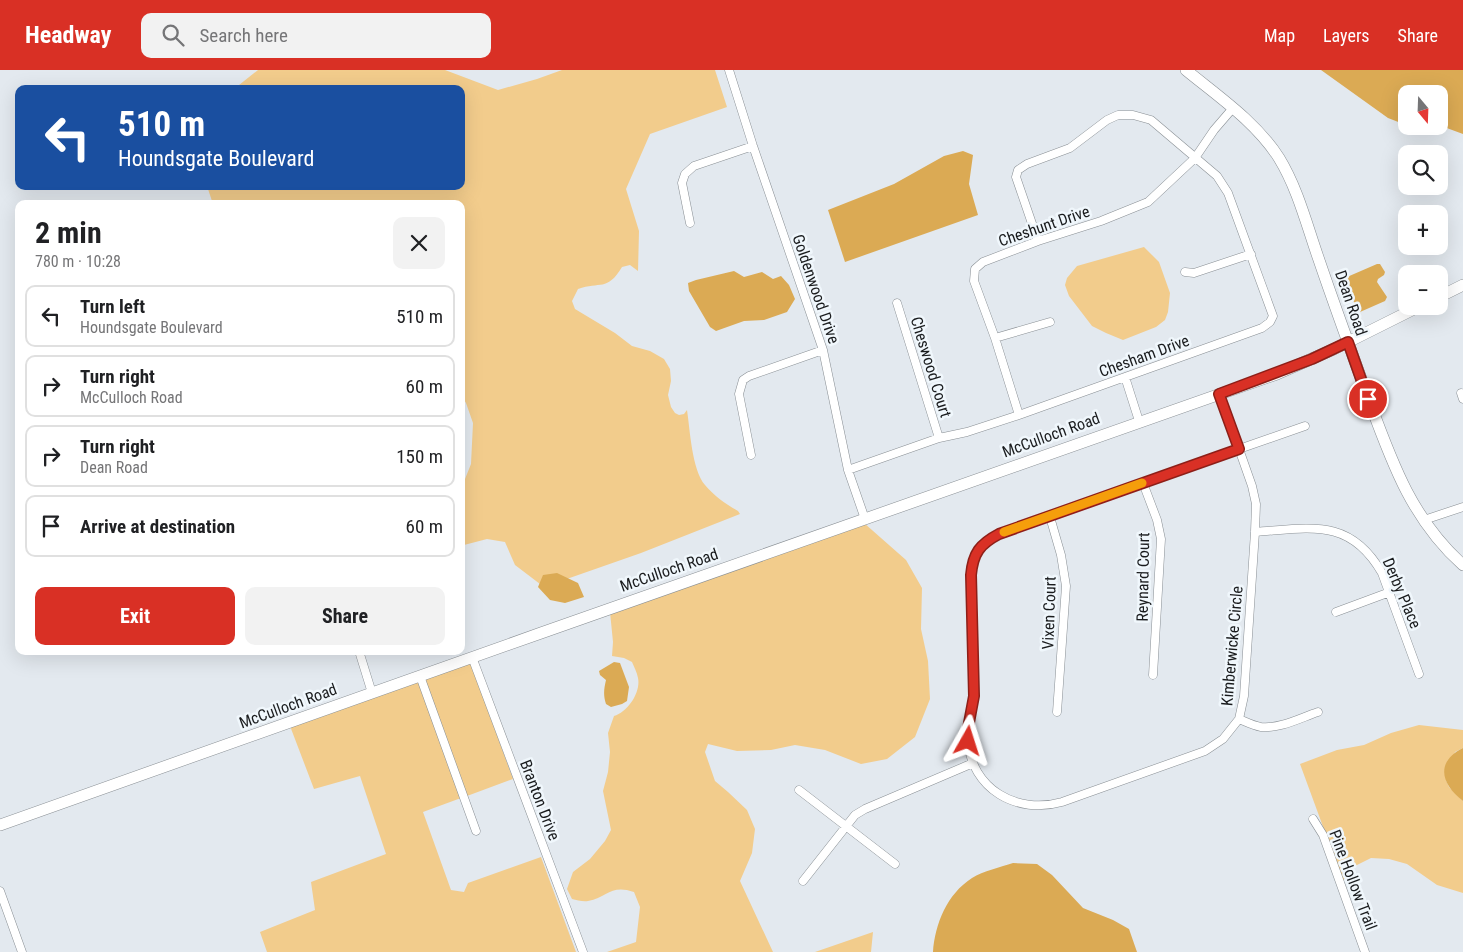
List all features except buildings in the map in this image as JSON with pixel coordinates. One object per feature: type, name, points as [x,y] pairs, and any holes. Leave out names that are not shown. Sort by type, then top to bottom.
[{"type":"street","name":"Goldenwood Drive","points":[[729,70],[823,350],[848,470],[866,519]]},
{"type":"street","name":"Dean Road","points":[[1186,70],[1256,128],[1279,159],[1288,175],[1396,471],[1407,494],[1424,520],[1463,565]]},
{"type":"street","name":"Cheshunt Drive","points":[[1019,415],[995,338],[974,281],[976,269],[982,262],[1100,221],[1148,202],[1195,158],[1214,130],[1233,108]]},
{"type":"street","name":"Chesham Drive","points":[[848,470],[939,438],[967,432],[1019,415],[1262,328],[1270,322],[1273,316],[1272,308],[1228,192],[1217,176],[1150,120],[1133,115],[1118,115],[1107,120],[1070,148],[1027,164],[1018,170],[1016,177],[1038,241]]},
{"type":"street","points":[[690,223],[682,183],[685,174],[694,166],[753,146]]},
{"type":"street","points":[[1185,272],[1194,273],[1251,254]]},
{"type":"street","points":[[1448,292],[1463,285]]},
{"type":"street","name":"Cheswood Court","points":[[897,303],[939,438]]},
{"type":"street","name":"McCulloch Road","points":[[0,825],[1219,394],[1303,363],[1402,315]]},
{"type":"street","points":[[995,338],[1050,322]]},
{"type":"street","points":[[751,455],[739,394],[743,380],[749,376],[823,350]]},
{"type":"street","points":[[1125,377],[1139,421]]},
{"type":"street","points":[[1219,394],[1239,449],[1305,426]]},
{"type":"street","name":"Kimberwicke Circle","points":[[1239,449],[1256,504],[1244,696],[1239,719],[1223,739],[1205,751],[1052,805],[1024,805],[1012,801],[982,779],[973,763],[968,741],[968,728],[974,696],[972,562],[980,547],[989,539],[999,534],[1143,483],[1239,449]]},
{"type":"street","name":"Reynard Court","points":[[1143,483],[1157,520],[1161,539],[1153,675]]},
{"type":"street","points":[[1424,520],[1463,507]]},
{"type":"street","name":"Vixen Court","points":[[1050,517],[1062,555],[1066,586],[1057,712]]},
{"type":"street","name":"Derby Place","points":[[1255,532],[1323,529],[1342,533],[1366,549],[1382,573],[1419,674]]},
{"type":"street","points":[[1336,612],[1390,592]]},
{"type":"street","points":[[360,655],[372,693]]},
{"type":"street","name":"Branton Drive","points":[[472,657],[583,952]]},
{"type":"street","points":[[420,676],[476,832]]},
{"type":"street","points":[[1239,719],[1259,727],[1268,727],[1277,726],[1318,712]]},
{"type":"street","points":[[802,881],[845,826],[865,808],[973,763]]},
{"type":"street","points":[[799,790],[895,864]]},
{"type":"street","name":"Pine Hollow Trail","points":[[1313,819],[1326,844],[1365,952]]},
{"type":"street","points":[[0,891],[22,952]]},
{"type":"shaded area","points":[[258,70],[445,70],[498,90],[562,70],[715,70],[727,107],[650,134],[626,189],[639,231],[638,271],[630,265],[622,267],[617,275],[607,283],[578,289],[572,301],[575,309],[615,333],[632,346],[650,351],[664,359],[670,369],[671,381],[668,395],[671,407],[679,415],[684,414],[687,410],[697,470],[712,493],[740,514],[641,553],[561,581],[540,584],[515,565],[505,542],[487,539],[465,545],[465,479],[471,464],[473,423],[465,401],[465,200],[212,200],[208,190],[465,190],[465,85],[239,85]]},
{"type":"shaded area","points":[[1321,70],[1463,70],[1463,134],[1448,128],[1448,85],[1398,85],[1398,122],[1388,118]]},
{"type":"shaded area","points":[[963,151],[973,155],[969,184],[978,215],[845,262],[828,210],[894,184],[944,156]]},
{"type":"shaded area","points":[[1144,247],[1159,262],[1170,293],[1168,312],[1165,320],[1156,327],[1123,340],[1092,326],[1069,296],[1065,285],[1067,278],[1077,266]]},
{"type":"shaded area","points":[[1380,264],[1385,272],[1377,282],[1387,297],[1385,301],[1360,312],[1356,308],[1346,279]]},
{"type":"shaded area","points":[[734,271],[744,277],[762,272],[773,279],[781,276],[789,285],[795,299],[787,312],[764,320],[744,321],[716,331],[710,327],[689,291],[688,283]]},
{"type":"shaded area","points":[[864,523],[906,560],[922,588],[921,629],[928,661],[930,699],[915,737],[887,759],[861,764],[825,750],[795,745],[771,750],[737,751],[708,744],[705,752],[715,781],[747,810],[755,829],[752,853],[740,881],[773,952],[607,952],[636,942],[640,907],[634,892],[620,889],[595,899],[584,901],[572,899],[567,889],[573,872],[590,859],[605,841],[611,830],[603,791],[608,772],[610,752],[608,733],[614,716],[629,706],[632,701],[638,683],[637,674],[632,662],[624,658],[612,656],[613,642],[610,612]]},
{"type":"shaded area","points":[[557,573],[578,583],[584,597],[565,603],[550,600],[538,587],[543,575]]},
{"type":"shaded area","points":[[470,661],[513,779],[467,796],[424,678]]},
{"type":"shaded area","points":[[614,662],[620,663],[629,687],[627,701],[611,707],[606,704],[604,698],[606,680],[600,675],[599,671]]},
{"type":"shaded area","points":[[418,680],[461,798],[423,812],[451,890],[464,892],[468,883],[541,857],[576,952],[267,952],[260,932],[315,910],[311,882],[386,854],[360,776],[314,789],[290,726]]},
{"type":"shaded area","points":[[1419,725],[1463,730],[1463,748],[1455,752],[1446,780],[1449,787],[1463,801],[1463,893],[1437,885],[1407,864],[1389,859],[1371,858],[1353,867],[1343,881],[1300,764],[1337,750],[1364,745],[1391,733]]},
{"type":"shaded area","points":[[1463,748],[1463,801],[1450,788],[1444,773],[1448,760]]},
{"type":"shaded area","points":[[1013,863],[1037,864],[1052,875],[1083,908],[1113,920],[1129,929],[1137,952],[933,952],[936,931],[940,920],[949,901],[956,892],[972,878]]},
{"type":"shaded area","points":[[873,932],[871,952],[815,952]]},
{"type":"slow traffic","points":[[1004,532],[1142,483]]},
{"type":"route","points":[[968,741],[968,728],[974,696],[972,562],[980,547],[989,539],[1239,449],[1219,394],[1277,374],[1348,342],[1368,399]]}]
